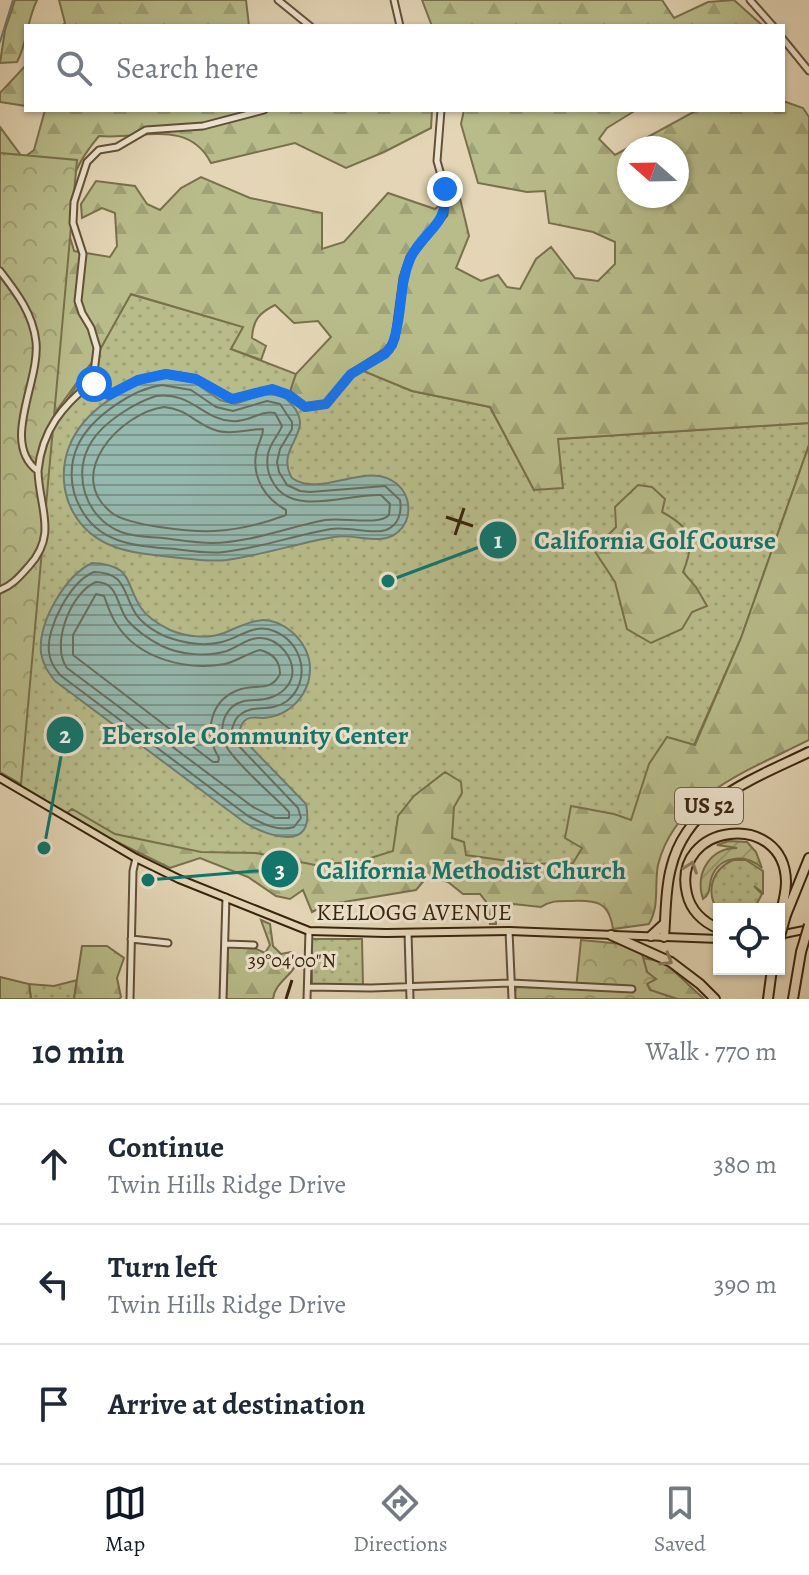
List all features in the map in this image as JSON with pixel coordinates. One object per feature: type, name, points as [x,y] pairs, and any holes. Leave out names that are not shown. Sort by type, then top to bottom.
[{"type":"highway","name":"US 52","points":[[664,937],[671,865],[684,835],[696,818],[726,793],[809,752]]},
{"type":"highway","points":[[713,926],[693,909],[686,881],[689,864],[696,853],[708,841],[724,834],[755,836],[777,855],[786,881],[784,903]]},
{"type":"highway","points":[[785,910],[809,858]]},
{"type":"highway","points":[[651,936],[665,923]]},
{"type":"highway","points":[[793,999],[809,927]]},
{"type":"highway","points":[[611,935],[671,962],[715,999]]},
{"type":"highway","points":[[768,999],[771,975]]},
{"type":"main road","name":"KELLOGG AVENUE","points":[[0,778],[136,858],[309,931],[509,931],[713,939]]},
{"type":"main road","points":[[785,936],[809,927]]},
{"type":"street","points":[[278,0],[308,24]]},
{"type":"street","points":[[394,0],[400,24]]},
{"type":"street","points":[[750,0],[771,24]]},
{"type":"street","points":[[785,41],[809,71]]},
{"type":"street","points":[[256,112],[203,126],[150,129],[117,147],[99,150],[87,162],[74,202],[73,223],[83,259],[78,301],[97,348],[93,381],[99,391],[109,395],[148,376],[177,374],[196,379],[232,399],[272,389],[289,395],[305,407],[326,404],[351,374],[389,350],[395,338],[401,292],[410,257],[444,214],[445,189],[437,161],[441,112]]},
{"type":"street","points":[[0,271],[23,303],[34,332],[36,362],[19,436],[23,457],[38,471]]},
{"type":"street","points":[[0,590],[17,579],[37,557],[43,545],[46,521],[38,471],[43,444],[63,406],[93,381]]},
{"type":"street","points":[[130,999],[133,871],[136,858]]},
{"type":"street","points":[[223,999],[226,897]]},
{"type":"street","points":[[307,999],[309,931]]},
{"type":"street","points":[[509,931],[512,999]]},
{"type":"street","points":[[408,933],[410,999]]},
{"type":"street","points":[[131,939],[168,943]]},
{"type":"street","points":[[226,944],[254,945]]},
{"type":"street","points":[[308,987],[511,983],[632,989]]},
{"type":"green space","points":[[15,0],[37,0],[29,24],[24,24],[24,43],[17,62],[0,63],[5,30]]},
{"type":"green space","points":[[59,0],[246,0],[249,24],[64,24]]},
{"type":"green space","points":[[422,0],[662,0],[674,18],[708,2],[734,0],[761,24],[431,24]]},
{"type":"green space","points":[[24,67],[24,106],[0,102],[0,93]]},
{"type":"green space","points":[[785,102],[803,108],[809,117],[809,423],[558,439],[563,488],[534,490],[490,407],[412,391],[359,369],[351,374],[331,400],[310,408],[289,395],[296,374],[331,337],[318,321],[294,323],[275,305],[265,311],[255,322],[252,338],[266,346],[261,360],[231,349],[243,327],[131,294],[97,355],[41,432],[0,261],[0,127],[23,158],[34,150],[44,112],[432,112],[431,128],[346,168],[295,143],[211,163],[190,140],[177,136],[99,136],[80,162],[68,192],[65,218],[74,251],[110,257],[117,246],[115,213],[102,208],[82,218],[81,204],[96,181],[135,186],[147,204],[160,210],[181,188],[201,177],[250,198],[322,213],[322,249],[344,242],[388,193],[435,209],[458,190],[469,236],[456,268],[481,281],[498,275],[507,287],[520,289],[536,259],[551,247],[575,278],[598,281],[615,264],[615,242],[593,232],[549,223],[545,191],[527,192],[478,183],[461,124],[464,112],[633,112],[607,128],[599,139],[617,154],[617,208],[689,208],[689,136],[650,136],[693,112],[785,112]]},
{"type":"green space","points":[[0,153],[77,160],[21,784],[0,772]]},
{"type":"green space","points":[[130,294],[244,327],[231,349],[296,374],[289,395],[359,369],[412,391],[490,407],[534,490],[557,439],[809,423],[809,445],[741,638],[694,745],[626,863],[310,871],[142,847],[136,858],[0,778],[0,590],[45,516],[51,424],[97,355]]},
{"type":"green space","points":[[809,445],[809,740],[718,787],[681,820],[667,841],[658,865],[656,903],[649,924],[613,929],[608,913],[600,904],[556,901],[541,907],[513,904],[496,912],[496,924],[490,924],[487,903],[480,894],[463,894],[448,882],[428,876],[416,890],[326,905],[312,912],[303,890],[290,899],[276,896],[248,877],[200,858],[170,868],[67,813],[72,809],[115,834],[201,852],[256,853],[315,865],[361,861],[393,851],[398,816],[414,796],[445,772],[461,782],[462,793],[454,807],[452,838],[464,842],[466,855],[530,864],[573,863],[582,848],[565,838],[571,806],[631,820],[649,764],[667,737],[695,745],[741,638]]},
{"type":"green space","points":[[638,485],[652,487],[665,499],[662,512],[680,524],[689,536],[689,551],[683,572],[707,606],[692,612],[682,629],[651,643],[627,629],[615,582],[594,550],[616,527],[615,507]]},
{"type":"green space","points":[[729,841],[747,842],[756,852],[762,868],[742,859],[721,864],[712,876],[708,894],[703,899],[701,880],[706,864],[719,852],[737,848],[717,845]]},
{"type":"green space","points":[[733,860],[746,860],[763,871],[763,893],[754,886],[762,894],[757,903],[714,903],[712,883],[726,864]]},
{"type":"green space","points":[[261,920],[270,924],[273,946],[281,954],[291,952],[298,959],[296,965],[277,988],[273,999],[226,999],[228,945],[254,948],[265,953],[270,945]]},
{"type":"green space","points":[[311,939],[362,939],[363,986],[316,986],[312,983]]},
{"type":"green space","points":[[581,940],[623,944],[641,950],[647,972],[656,979],[647,984],[650,990],[677,999],[514,999],[516,987],[576,989]]},
{"type":"green space","points":[[82,946],[107,946],[124,958],[117,978],[119,999],[74,999]]},
{"type":"green space","points":[[643,958],[664,962],[704,999],[677,999],[650,990],[646,984],[655,979],[647,972]]},
{"type":"green space","points":[[0,977],[29,984],[31,999],[0,999]]},
{"type":"green space","points":[[77,980],[74,999],[31,999],[29,984],[54,986]]},
{"type":"water","points":[[162,377],[194,382],[220,400],[235,404],[267,393],[284,397],[300,419],[288,456],[292,478],[317,484],[372,475],[385,477],[397,484],[405,495],[408,514],[403,527],[384,539],[334,537],[220,561],[143,554],[103,542],[82,525],[69,504],[64,480],[69,447],[84,422],[107,401],[134,386]]},
{"type":"water","points":[[92,563],[105,564],[121,571],[144,611],[170,630],[211,636],[250,622],[266,620],[283,626],[299,640],[310,664],[309,678],[302,695],[282,713],[249,718],[240,729],[242,738],[306,804],[304,830],[288,837],[277,836],[244,822],[52,678],[41,653],[44,628],[63,589]]},
{"type":"waterway","points":[[0,42],[13,0]]},
{"type":"place","name":"California Golf Course","points":[[388,581]]},
{"type":"place","name":"Ebersole Community Center","points":[[44,848]]},
{"type":"place","name":"California Methodist Church","points":[[148,880]]},
{"type":"route","points":[[94,384],[99,391],[109,395],[148,376],[177,374],[196,379],[232,399],[272,389],[289,395],[305,407],[326,404],[351,374],[376,361],[392,345],[406,268],[420,242],[444,214],[445,189]]}]
